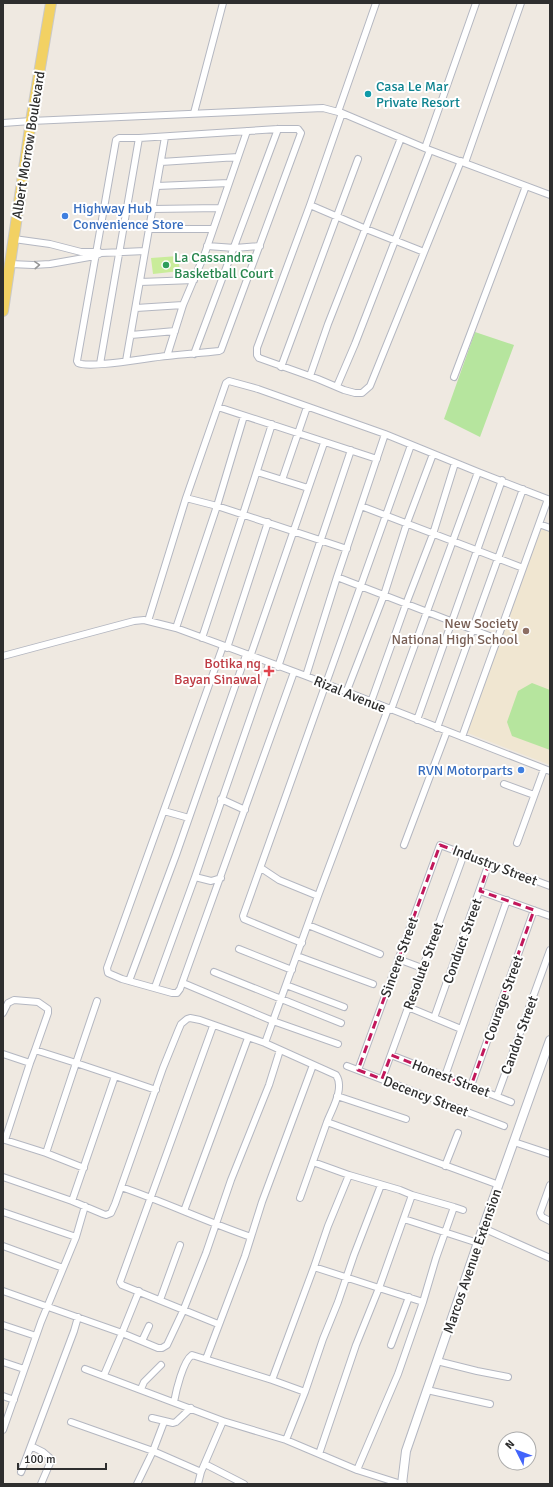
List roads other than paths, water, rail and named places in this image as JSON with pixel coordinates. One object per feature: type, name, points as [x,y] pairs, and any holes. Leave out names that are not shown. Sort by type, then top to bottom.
[{"type":"main road","name":"Albert Morrow Boulevard","points":[[3,311],[31,120],[52,3]]},
{"type":"street","points":[[194,113],[223,3]]},
{"type":"street","points":[[376,3],[310,205],[257,348],[257,355],[259,358],[355,393],[362,393],[370,386],[424,252],[463,162],[520,3]]},
{"type":"street","points":[[337,386],[356,344],[378,282],[396,240],[428,149],[476,3]]},
{"type":"street","points":[[3,123],[31,120],[323,108],[340,113],[550,196]]},
{"type":"street","points":[[194,354],[235,248],[278,129]]},
{"type":"street","points":[[298,129],[301,133],[223,348],[220,351],[100,364],[83,365],[78,363],[77,361],[97,253],[115,142],[119,138],[165,137],[247,131],[298,129]]},
{"type":"street","points":[[166,356],[183,305],[207,246],[247,131]]},
{"type":"street","points":[[126,361],[165,137]]},
{"type":"street","points":[[100,364],[139,138]]},
{"type":"street","points":[[310,376],[328,324],[401,138]]},
{"type":"street","points":[[161,162],[238,157]]},
{"type":"street","points":[[281,366],[358,159]]},
{"type":"street","points":[[157,186],[229,183]]},
{"type":"street","points":[[454,377],[526,186]]},
{"type":"street","points":[[310,205],[424,252]]},
{"type":"street","points":[[152,209],[220,208]]},
{"type":"street","points":[[150,229],[212,229]]},
{"type":"street","points":[[14,239],[50,244],[81,252],[97,253]]},
{"type":"street","points":[[207,246],[235,248],[260,246]]},
{"type":"street","points":[[64,260],[65,248]]},
{"type":"street","points":[[10,264],[50,264],[97,253],[146,251]]},
{"type":"street","points":[[140,282],[194,280]]},
{"type":"street","points":[[136,308],[183,305]]},
{"type":"street","points":[[131,335],[175,331]]},
{"type":"street","points":[[148,621],[186,498],[226,383],[229,381],[258,390],[385,434],[549,499],[462,737]]},
{"type":"street","points":[[218,407],[377,459]]},
{"type":"street","points":[[282,480],[307,407]]},
{"type":"street","points":[[176,628],[217,506],[244,416]]},
{"type":"street","points":[[202,638],[272,424]]},
{"type":"street","points":[[306,676],[385,434]]},
{"type":"street","points":[[129,981],[248,656],[324,442]]},
{"type":"street","points":[[302,942],[243,918],[243,914],[261,868],[411,445]]},
{"type":"street","points":[[278,667],[351,450]]},
{"type":"street","points":[[346,693],[384,595],[407,523],[433,454]]},
{"type":"street","points":[[371,702],[433,534],[455,463]]},
{"type":"street","points":[[257,472],[308,488]]},
{"type":"street","points":[[265,1043],[318,896],[427,612],[478,472]]},
{"type":"street","points":[[417,720],[502,480]]},
{"type":"street","points":[[437,728],[523,489]]},
{"type":"street","points":[[186,498],[243,514],[347,549]]},
{"type":"street","points":[[362,506],[523,568]]},
{"type":"street","points":[[268,522],[225,647],[107,968],[107,971],[110,974],[129,981],[175,993],[180,990],[294,672]]},
{"type":"street","points":[[539,524],[550,528]]},
{"type":"street","points":[[338,577],[497,639]]},
{"type":"street","name":"Rizal Avenue","points":[[3,656],[134,621],[148,621],[176,628],[269,664],[306,676],[346,693],[547,770]]},
{"type":"street","points":[[155,987],[269,664]]},
{"type":"street","points":[[404,845],[447,732]]},
{"type":"street","points":[[517,843],[534,795],[547,770]]},
{"type":"street","points":[[504,784],[534,795]]},
{"type":"street","points":[[221,799],[245,810]]},
{"type":"street","points":[[164,811],[189,818]]},
{"type":"street","name":"Industry Street","points":[[440,844],[550,886]]},
{"type":"street","name":"Sincere Street","points":[[358,1070],[440,844]]},
{"type":"street","name":"Resolute Street","points":[[382,1079],[464,854]]},
{"type":"street","name":"Conduct Street","points":[[434,1018],[490,863]]},
{"type":"street","points":[[261,868],[279,880],[318,896]]},
{"type":"street","points":[[195,877],[211,881],[221,878]]},
{"type":"street","points":[[480,891],[550,916]]},
{"type":"street","points":[[445,1076],[506,900]]},
{"type":"street","name":"Courage Street","points":[[471,1086],[534,910]]},
{"type":"street","points":[[308,925],[380,954]]},
{"type":"street","points":[[239,949],[292,970]]},
{"type":"street","name":"Candor Street","points":[[497,1096],[550,950]]},
{"type":"street","points":[[297,956],[373,984]]},
{"type":"street","points":[[398,959],[422,968]]},
{"type":"street","points":[[214,972],[341,1023]]},
{"type":"street","points":[[183,983],[273,1021],[338,1044]]},
{"type":"street","points":[[286,985],[344,1007]]},
{"type":"street","points":[[3,1013],[8,1003],[14,1000],[38,1002],[46,1008],[48,1013],[4,1140],[46,1153],[84,1168]]},
{"type":"street","points":[[46,1153],[97,1001]]},
{"type":"street","points":[[408,1007],[461,1029]]},
{"type":"street","points":[[3,1176],[103,1214],[106,1215],[111,1213],[178,1031],[184,1021],[194,1018],[213,1026],[265,1043],[336,1076],[340,1081],[337,1096],[300,1198]]},
{"type":"street","points":[[213,1026],[120,1280],[122,1285],[218,1324]]},
{"type":"street","points":[[184,1211],[248,1038]]},
{"type":"street","name":"Marcos Avenue Extension","points":[[400,1484],[406,1451],[550,1040]]},
{"type":"street","points":[[35,1050],[156,1090]]},
{"type":"street","points":[[3,1291],[122,1333],[158,1348],[165,1347],[183,1311],[280,1050]]},
{"type":"street","points":[[3,1054],[30,1063]]},
{"type":"street","name":"Honest Street","points":[[390,1055],[511,1102]]},
{"type":"street","points":[[206,1359],[245,1256],[265,1194],[313,1065]]},
{"type":"street","name":"Decency Street","points":[[347,1066],[504,1126]]},
{"type":"street","points":[[72,1201],[114,1076]]},
{"type":"street","points":[[337,1096],[406,1119]]},
{"type":"street","points":[[327,1122],[499,1185]]},
{"type":"street","points":[[446,1166],[458,1133]]},
{"type":"street","points":[[514,1142],[550,1154]]},
{"type":"street","points":[[313,1162],[349,1175],[463,1210]]},
{"type":"street","points":[[272,1380],[328,1226],[349,1175]]},
{"type":"street","points":[[286,1440],[354,1254],[381,1185]]},
{"type":"street","points":[[550,1185],[540,1213],[542,1217],[550,1221]]},
{"type":"street","points":[[121,1187],[150,1197],[216,1225],[251,1237]]},
{"type":"street","points":[[319,1454],[356,1345],[379,1288],[412,1195]]},
{"type":"street","points":[[3,1430],[47,1306],[76,1237],[85,1206]]},
{"type":"street","points":[[357,1470],[398,1374],[454,1208]]},
{"type":"street","points":[[3,1212],[76,1237]]},
{"type":"street","points":[[404,1218],[478,1243]]},
{"type":"street","points":[[483,1228],[550,1258]]},
{"type":"street","points":[[160,1300],[180,1245]]},
{"type":"street","points":[[3,1246],[63,1268]]},
{"type":"street","points":[[314,1267],[423,1302]]},
{"type":"street","points":[[104,1375],[139,1291]]},
{"type":"street","points":[[391,1345],[409,1297]]},
{"type":"street","points":[[21,1472],[78,1317]]},
{"type":"street","points":[[3,1325],[36,1336]]},
{"type":"street","points":[[142,1341],[149,1326]]},
{"type":"street","points":[[174,1402],[176,1390],[190,1356],[197,1356],[304,1392]]},
{"type":"street","points":[[437,1361],[477,1371],[508,1376]]},
{"type":"street","points":[[3,1362],[24,1369]]},
{"type":"street","points":[[141,1389],[144,1382],[161,1365]]},
{"type":"street","points":[[85,1369],[223,1421],[286,1440],[357,1470],[400,1484]]},
{"type":"street","points":[[427,1390],[490,1404]]},
{"type":"street","points":[[3,1396],[14,1400]]},
{"type":"street","points":[[152,1418],[164,1422],[175,1423],[191,1408]]},
{"type":"street","points":[[198,1484],[223,1421]]},
{"type":"street","points":[[71,1422],[153,1451],[202,1472]]},
{"type":"street","points":[[137,1484],[153,1451],[164,1422]]},
{"type":"street","points":[[31,1446],[43,1452],[50,1458],[50,1463],[41,1484]]},
{"type":"street","points":[[205,1464],[244,1484]]},
{"type":"place","name":"Casa Le Mar Private Resort","points":[[368,94]]},
{"type":"place","name":"Highway Hub Convenience Store","points":[[65,216]]},
{"type":"place","name":"La Cassandra Basketball Court","points":[[166,265]]},
{"type":"place","name":"New Society National High School","points":[[526,631]]},
{"type":"place","name":"Botika ng Bayan Sinawal","points":[[269,671]]},
{"type":"place","name":"RVN Motorparts","points":[[521,770]]}]
